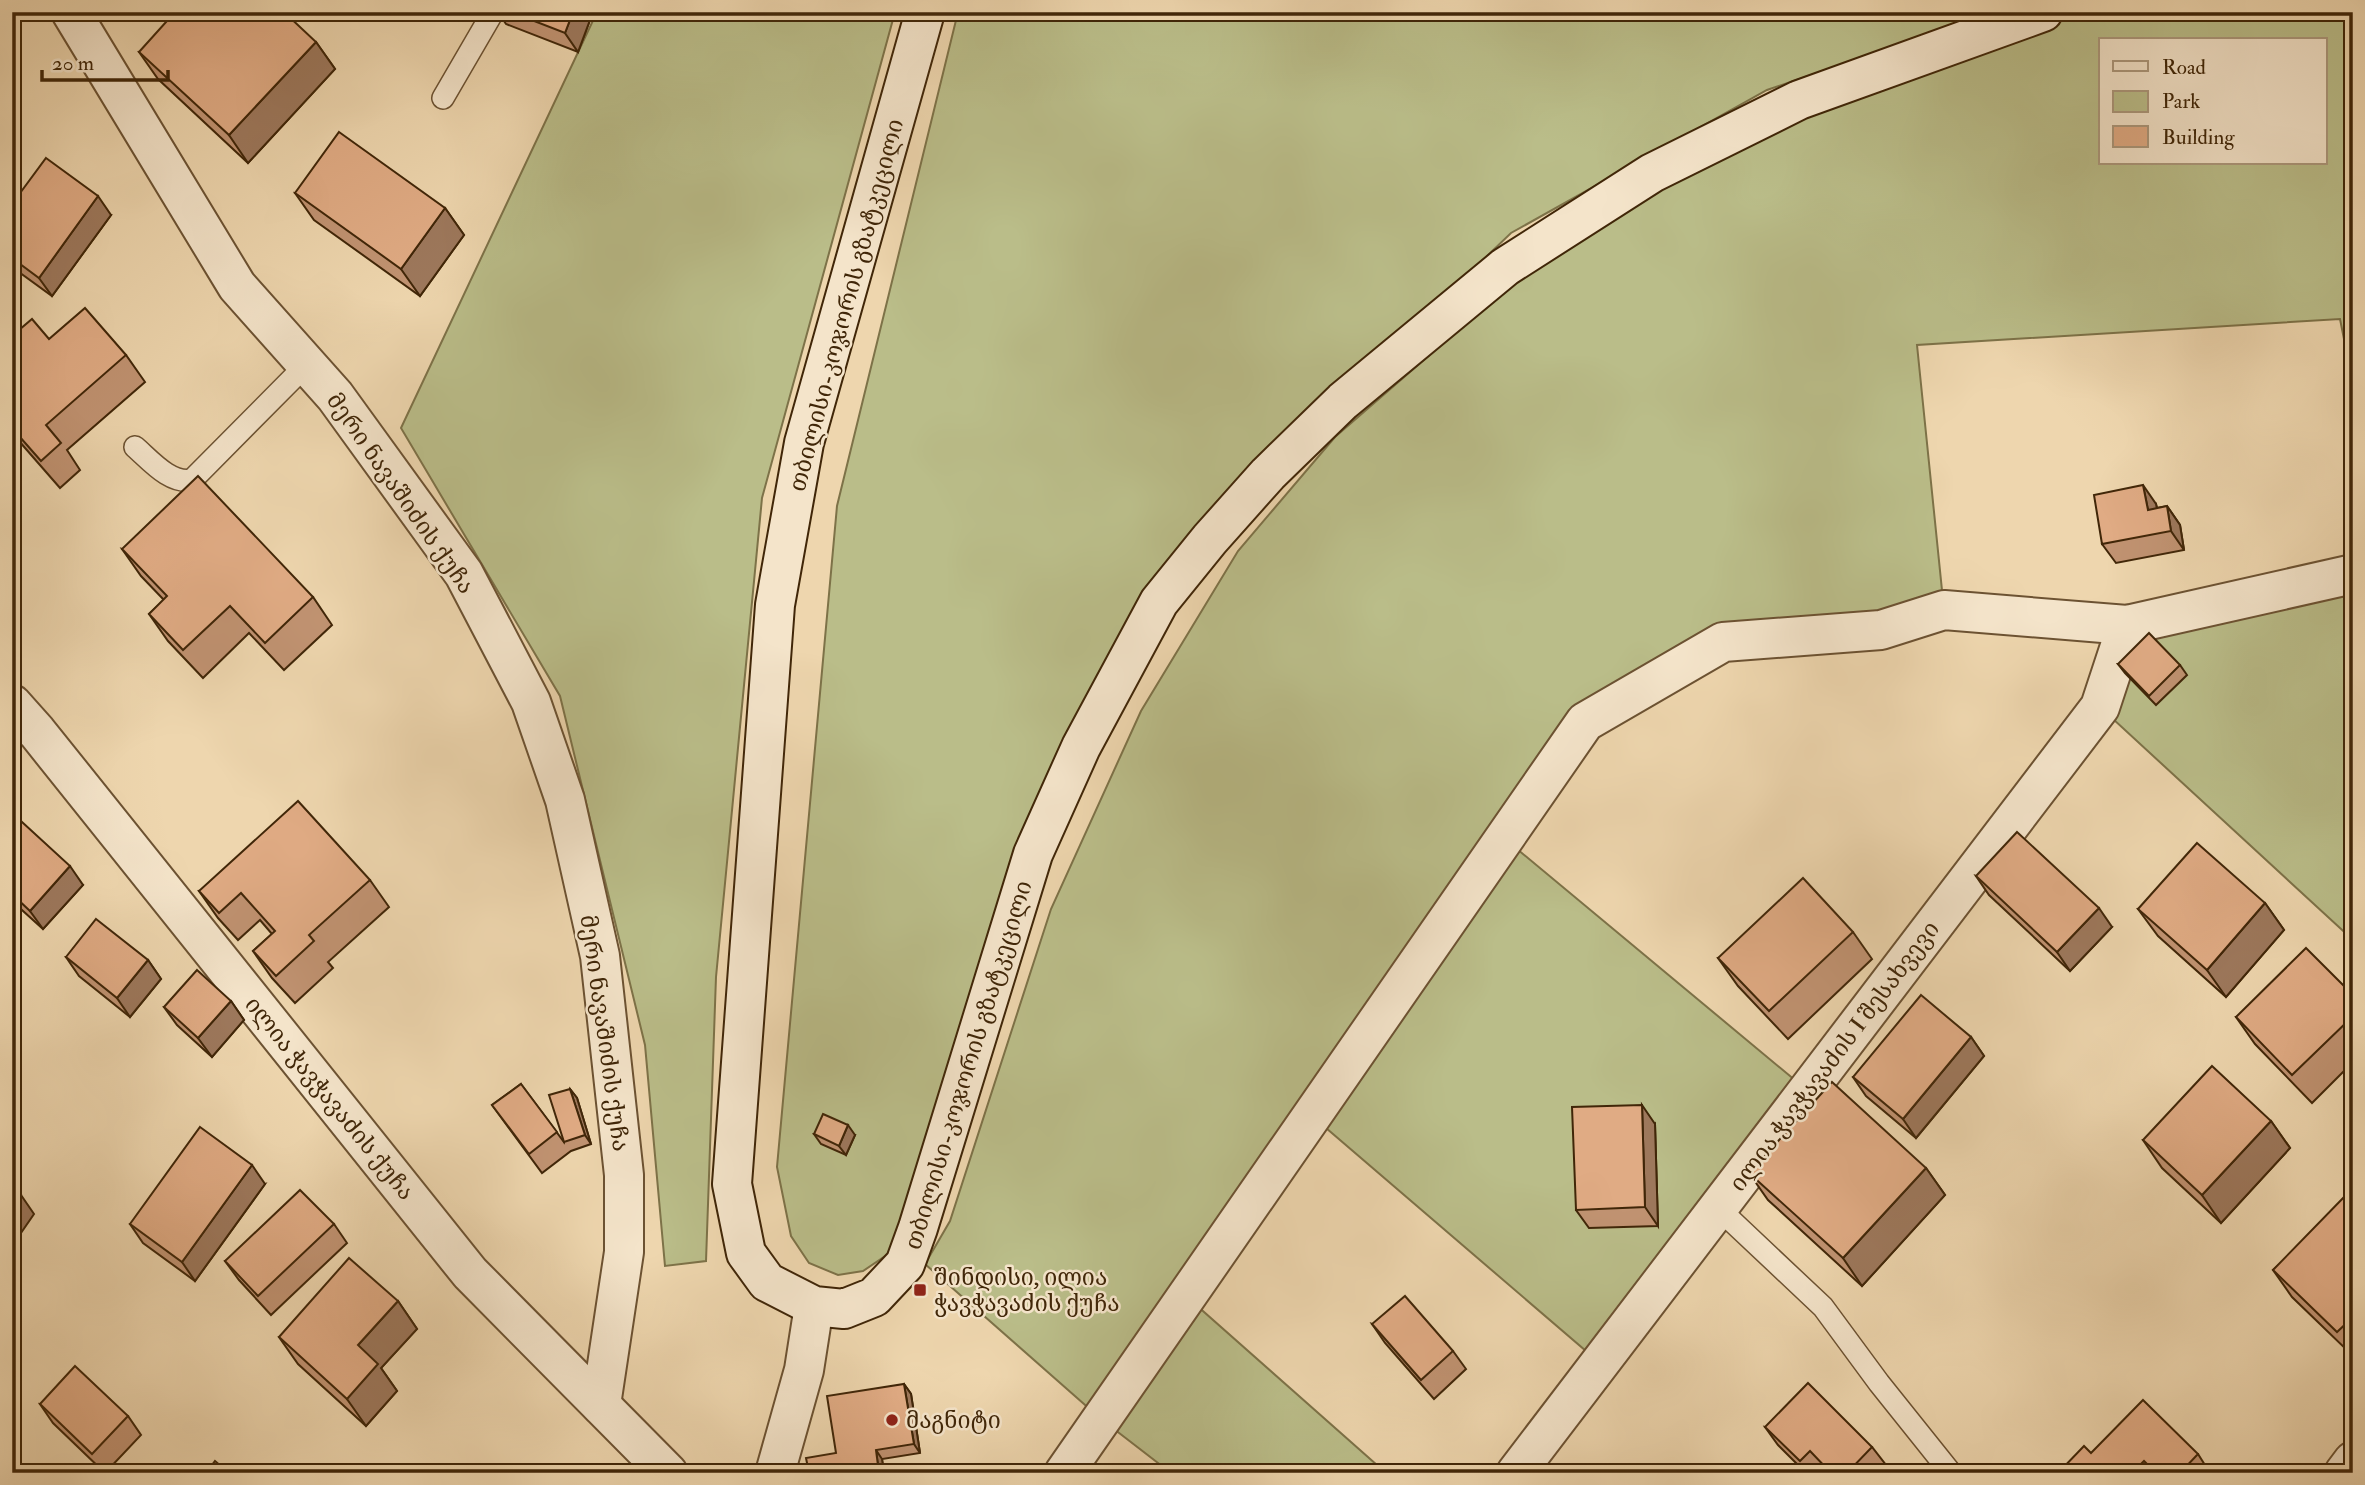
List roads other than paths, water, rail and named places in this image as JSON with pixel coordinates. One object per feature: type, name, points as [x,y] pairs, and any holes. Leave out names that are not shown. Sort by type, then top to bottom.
[{"type":"street","name":"მერი ნავაშიძის ქუჩა","points":[[71,12],[237,286],[335,396],[464,575],[531,702],[565,800],[600,956],[624,1175],[624,1252],[601,1405]]},
{"type":"street","name":"თბილისი-კოჯორის გზატკეცილი","points":[[925,12],[804,443],[775,605],[732,1184],[746,1253],[767,1282],[814,1306],[845,1309],[874,1297],[905,1264],[929,1199],[1034,854],[1081,747],[1159,602],[1268,474],[1343,401],[1505,267],[1652,173],[1799,100],[2043,12]]},
{"type":"street","points":[[1064,1473],[1585,722],[1723,642],[1881,630],[1944,610],[2127,625],[2353,574]]},
{"type":"street","name":"ილია ჭავჭავაძის I შესახვევი","points":[[1516,1473],[2100,707],[2127,625]]},
{"type":"street","name":"ილია ჭავჭავაძის ქუჩა","points":[[12,704],[470,1273],[601,1405],[651,1467]]},
{"type":"street","points":[[775,1473],[804,1370],[814,1306]]},
{"type":"street","points":[[2344,1473],[2353,1461]]},
{"type":"lane","points":[[443,98],[493,12]]},
{"type":"lane","points":[[135,447],[172,478],[181,482],[192,480],[306,365]]},
{"type":"lane","points":[[1718,1208],[1823,1307],[1951,1473]]},
{"type":"place","name":"შინდისი, ილია ჭავჭავაძის ქუჩა","points":[[920,1290]]},
{"type":"place","name":"მაგნიტი","points":[[892,1420]]}]
